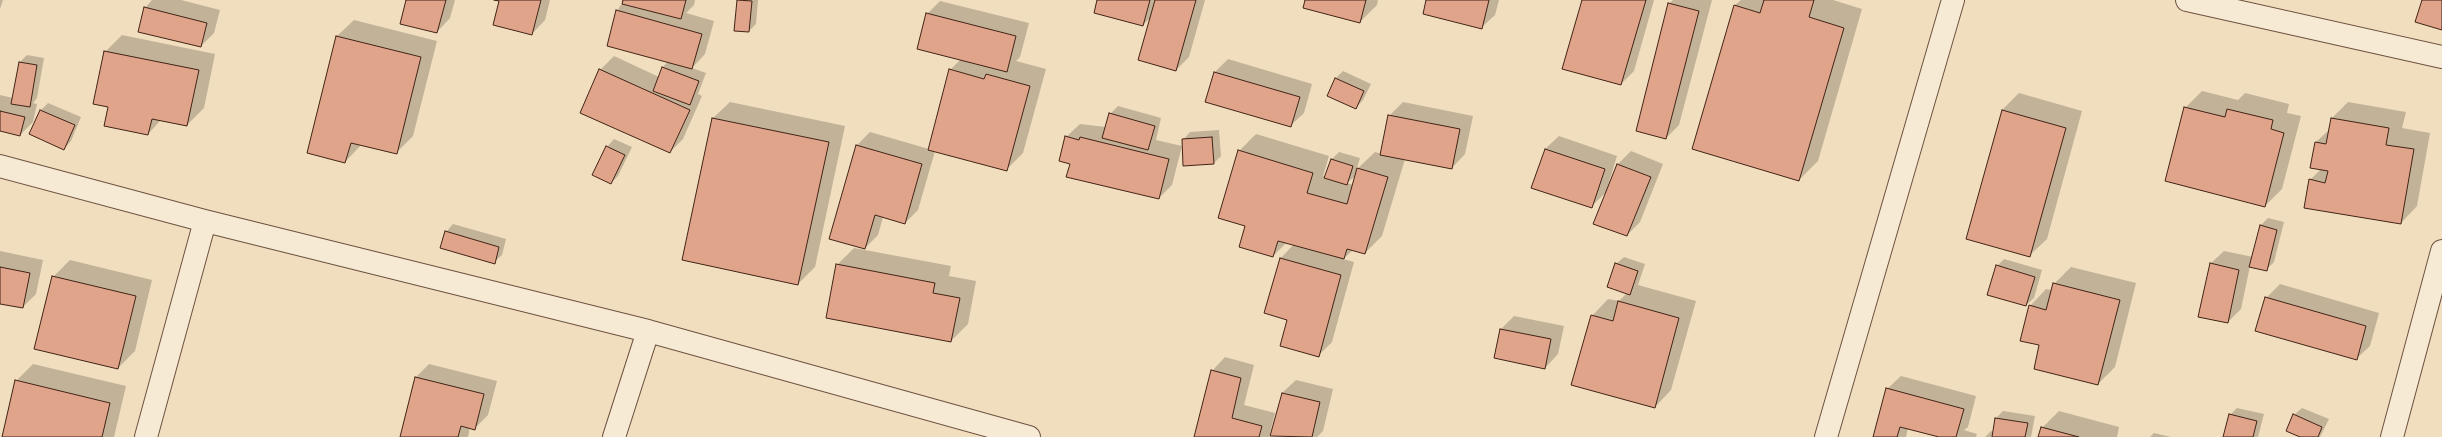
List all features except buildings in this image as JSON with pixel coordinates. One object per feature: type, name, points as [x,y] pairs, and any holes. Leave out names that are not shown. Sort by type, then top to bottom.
[{"type":"street","points":[[1826,437],[1953,0]]},
{"type":"street","points":[[2187,0],[2442,57]]},
{"type":"street","points":[[0,166],[204,221],[648,331],[1028,437]]},
{"type":"street","points":[[146,437],[204,221]]},
{"type":"street","points":[[2392,437],[2442,251]]},
{"type":"street","points":[[614,437],[648,331]]}]
